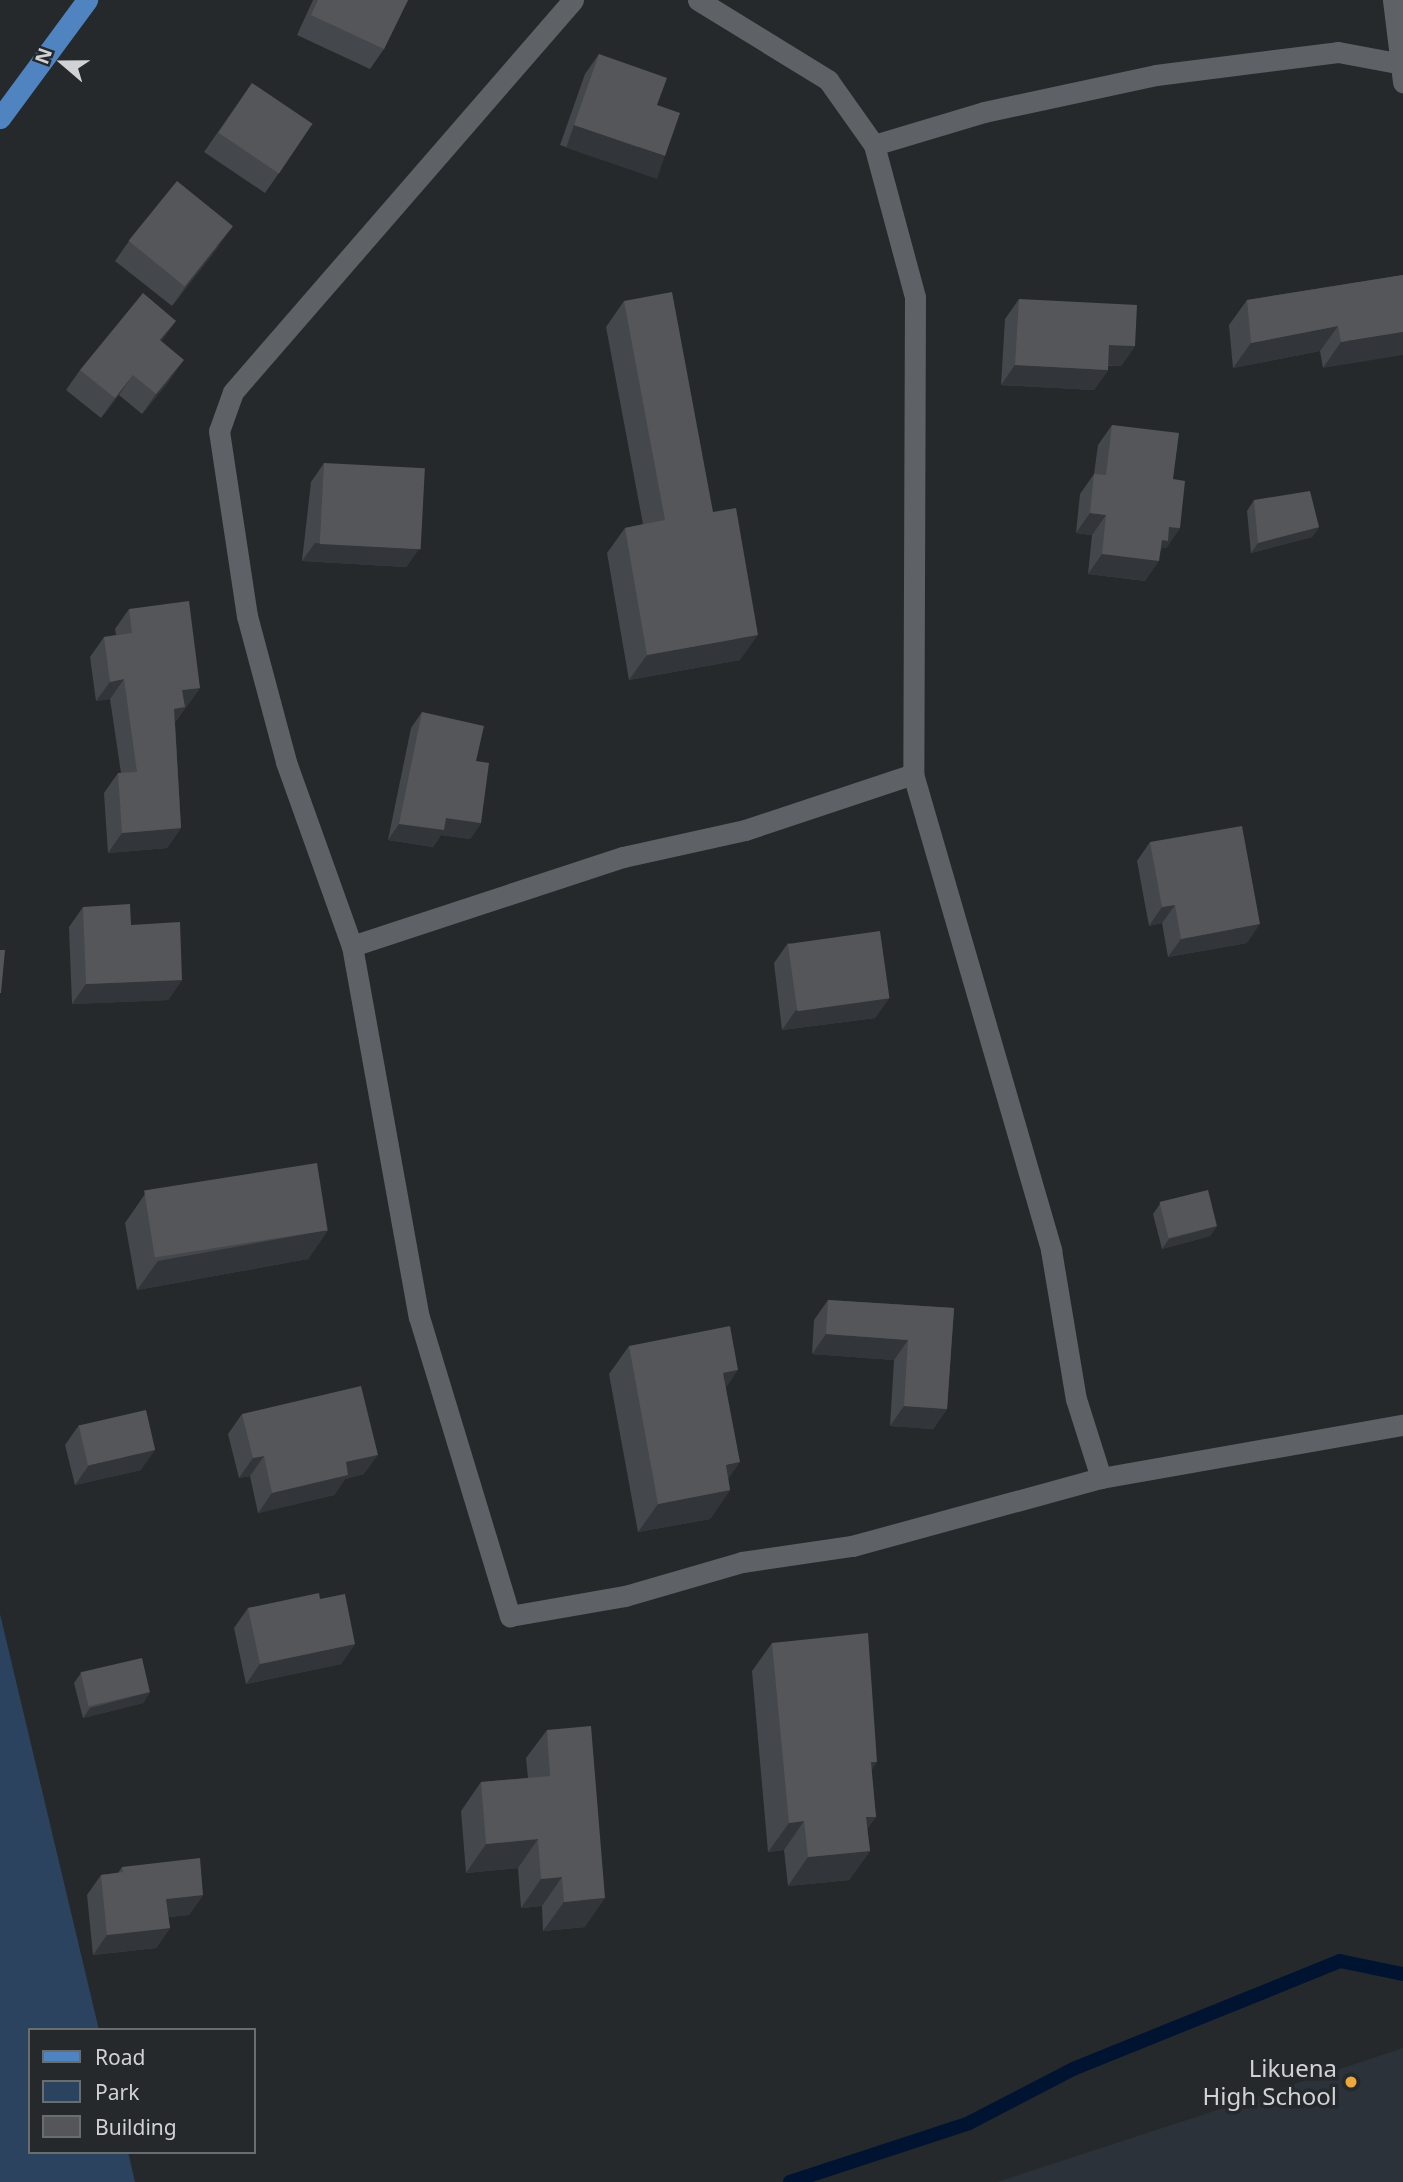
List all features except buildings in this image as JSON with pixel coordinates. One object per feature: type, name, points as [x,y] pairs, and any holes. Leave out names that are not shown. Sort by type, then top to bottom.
[{"type":"main road","points":[[0,118],[86,0]]},
{"type":"street","points":[[573,0],[233,392],[219,431],[247,617],[286,762],[352,946],[419,1317],[510,1616],[625,1596],[742,1562],[852,1546],[1101,1478],[1403,1425]]},
{"type":"street","points":[[698,0],[828,80],[874,145],[915,297],[913,774],[1051,1250],[1076,1399],[1101,1478]]},
{"type":"street","points":[[874,145],[984,112],[1156,75],[1338,52],[1400,73],[1393,0]]},
{"type":"street","points":[[352,946],[623,857],[745,830],[913,774]]},
{"type":"shaded area","name":"Likuena High School","points":[[1403,2048],[1403,2182],[997,2182],[1196,2117]]},
{"type":"green space","points":[[0,1614],[99,2028],[28,2028],[28,2154],[128,2154],[135,2182],[0,2182]]},
{"type":"waterway","points":[[790,2182],[969,2123],[1073,2069],[1340,1961],[1403,1974]]},
{"type":"place","name":"Likuena High School","points":[[1351,2082]]}]
